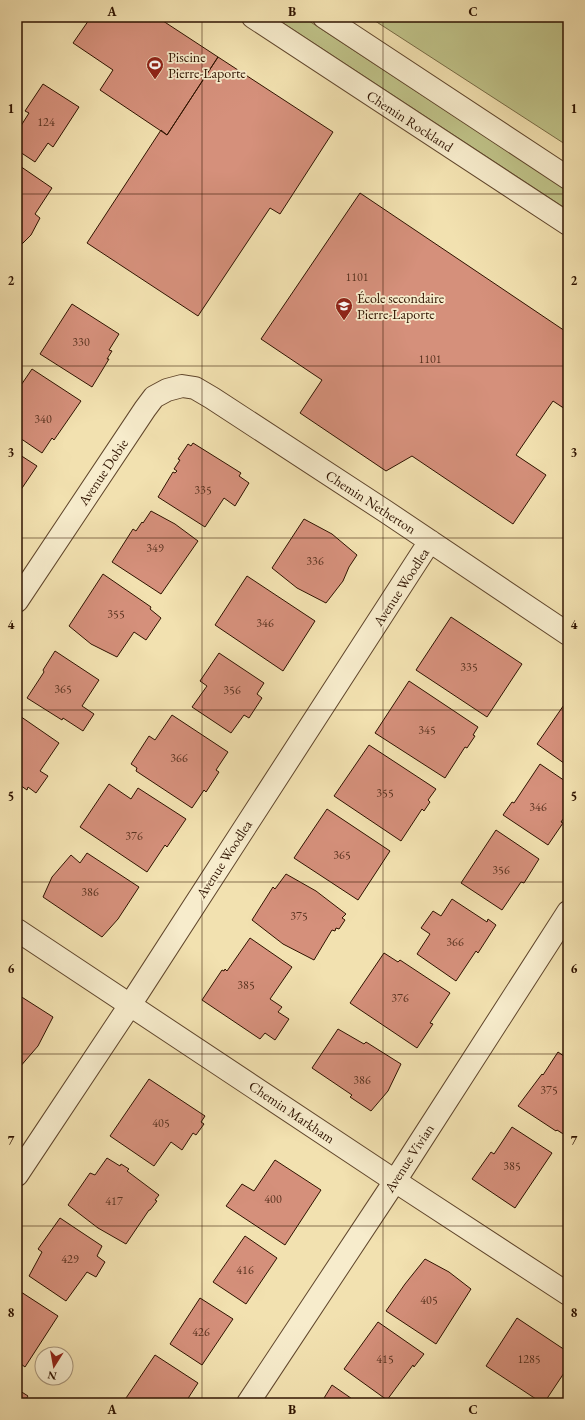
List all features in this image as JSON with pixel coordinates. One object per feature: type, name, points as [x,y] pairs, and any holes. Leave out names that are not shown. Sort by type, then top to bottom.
[{"type":"street","name":"Chemin Rockland","points":[[253,17],[568,224]]},
{"type":"street","points":[[324,17],[568,178]]},
{"type":"street","name":"Avenue Dobie","points":[[17,601],[154,397],[167,390],[182,386],[195,388],[212,398]]},
{"type":"street","name":"Chemin Netherton","points":[[212,398],[430,541],[568,634]]},
{"type":"street","name":"Avenue Woodlea","points":[[17,1175],[130,1005],[430,541]]},
{"type":"street","name":"Avenue Vivian","points":[[248,1403],[395,1181],[568,912]]},
{"type":"street","name":"Chemin Markham","points":[[17,930],[568,1294]]},
{"type":"green space","points":[[274,17],[303,17],[568,191],[568,210]]},
{"type":"green space","points":[[369,17],[568,17],[568,146]]},
{"type":"building","name":"Piscine Pierre-Laporte","points":[[91,17],[157,17],[218,57],[167,135],[100,90],[113,70],[73,43]]},
{"type":"building","points":[[218,57],[333,132],[280,214],[270,208],[198,316],[87,243],[161,130],[167,135]]},
{"type":"building","points":[[43,84],[79,107],[53,147],[48,143],[35,162],[17,150],[17,132],[29,113],[25,111]]},
{"type":"building","points":[[17,164],[52,188],[35,214],[40,218],[31,235],[20,246],[17,245]]},
{"type":"building","name":"École secondaire Pierre-Laporte","points":[[360,193],[568,333],[568,411],[553,401],[516,455],[546,475],[513,524],[412,456],[386,471],[300,413],[322,380],[261,339]]},
{"type":"building","points":[[72,304],[119,334],[109,350],[112,351],[107,359],[109,359],[92,387],[40,354]]},
{"type":"building","points":[[32,369],[81,401],[54,440],[52,438],[42,453],[17,436],[17,391]]},
{"type":"building","points":[[193,443],[241,473],[239,476],[249,483],[235,506],[224,498],[205,527],[158,497],[173,472],[175,473],[177,471],[174,469],[180,460],[178,459],[188,444],[191,446]]},
{"type":"building","points":[[17,453],[37,466],[18,494],[17,493]]},
{"type":"building","points":[[151,511],[175,524],[198,541],[161,594],[112,562],[133,529],[136,531]]},
{"type":"building","points":[[304,519],[332,534],[357,555],[349,567],[343,581],[326,603],[297,588],[272,568]]},
{"type":"building","points":[[103,574],[151,607],[150,609],[161,618],[146,640],[134,632],[117,657],[91,644],[69,626]]},
{"type":"building","points":[[247,576],[315,621],[283,671],[215,625]]},
{"type":"building","points":[[451,617],[522,664],[487,717],[416,670]]},
{"type":"building","points":[[55,651],[99,680],[82,706],[94,714],[83,731],[27,698],[44,672],[43,670]]},
{"type":"building","points":[[219,653],[264,683],[257,694],[262,698],[249,718],[244,715],[231,733],[192,707],[207,686],[200,681]]},
{"type":"building","points":[[409,681],[478,727],[473,735],[475,736],[467,748],[465,747],[445,778],[375,733]]},
{"type":"building","points":[[568,699],[568,766],[537,744]]},
{"type":"building","points":[[17,714],[59,743],[40,771],[48,776],[36,793],[28,787],[27,790],[17,783]]},
{"type":"building","points":[[172,715],[228,752],[216,770],[219,772],[206,792],[204,790],[192,808],[136,771],[137,768],[131,764],[149,736],[155,740]]},
{"type":"building","points":[[369,745],[436,789],[428,800],[430,802],[424,811],[422,809],[401,841],[334,796]]},
{"type":"building","points":[[540,764],[568,783],[568,812],[561,822],[563,823],[548,845],[503,815],[512,802],[514,803]]},
{"type":"building","points":[[109,784],[131,799],[138,788],[186,819],[167,847],[165,845],[147,872],[80,827]]},
{"type":"building","points":[[327,809],[390,851],[358,900],[294,858]]},
{"type":"building","points":[[496,830],[539,859],[524,883],[521,882],[502,910],[461,883]]},
{"type":"building","points":[[87,853],[139,887],[118,919],[102,937],[43,897],[52,877],[71,855],[80,863]]},
{"type":"building","points":[[286,874],[316,891],[346,914],[342,918],[345,920],[339,929],[336,928],[335,931],[332,930],[314,960],[283,944],[252,920],[273,887],[275,889]]},
{"type":"building","points":[[452,899],[487,922],[488,919],[496,925],[478,953],[476,951],[456,981],[417,954],[430,934],[421,928],[433,911],[441,916]]},
{"type":"building","points":[[250,938],[292,967],[270,999],[282,1007],[278,1012],[289,1019],[275,1040],[265,1033],[260,1039],[202,1000],[222,970],[224,971],[225,969],[227,971]]},
{"type":"building","points":[[384,953],[398,962],[400,960],[450,993],[430,1023],[433,1024],[417,1048],[350,1003]]},
{"type":"building","points":[[17,994],[53,1017],[38,1046],[19,1068],[17,1066]]},
{"type":"building","points":[[338,1029],[364,1044],[366,1042],[401,1064],[388,1091],[371,1111],[350,1097],[352,1095],[312,1068]]},
{"type":"building","points":[[558,1052],[568,1059],[568,1137],[557,1130],[556,1131],[518,1106],[542,1074],[543,1075]]},
{"type":"building","points":[[149,1079],[205,1116],[201,1122],[204,1124],[196,1135],[193,1133],[182,1150],[171,1142],[154,1166],[110,1136]]},
{"type":"building","points":[[512,1127],[552,1153],[515,1208],[472,1179],[491,1152],[494,1154]]},
{"type":"building","points":[[107,1158],[120,1166],[121,1164],[129,1169],[127,1171],[159,1195],[155,1200],[157,1201],[149,1210],[126,1244],[98,1228],[68,1205],[90,1173],[95,1175]]},
{"type":"building","points":[[275,1160],[321,1190],[285,1245],[226,1206],[242,1184],[254,1191]]},
{"type":"building","points":[[60,1218],[102,1246],[97,1256],[105,1262],[96,1277],[87,1272],[66,1301],[29,1276],[42,1252],[38,1249]]},
{"type":"building","points":[[245,1236],[277,1258],[246,1304],[213,1282]]},
{"type":"building","points":[[425,1259],[449,1272],[471,1289],[436,1344],[386,1311]]},
{"type":"building","points":[[17,1287],[22,1291],[21,1292],[58,1316],[39,1346],[34,1346],[34,1353],[25,1367],[17,1361]]},
{"type":"building","points":[[200,1298],[233,1319],[202,1365],[170,1344]]},
{"type":"building","points":[[517,1318],[568,1352],[568,1367],[544,1403],[486,1366]]},
{"type":"building","points":[[378,1322],[424,1354],[414,1367],[413,1365],[387,1400],[344,1369]]},
{"type":"building","points":[[155,1355],[198,1383],[185,1403],[127,1403],[124,1401]]},
{"type":"building","points":[[332,1385],[358,1403],[321,1403]]},
{"type":"building","points":[[17,1389],[28,1396],[26,1399],[32,1403],[17,1403]]},
{"type":"place","name":"Piscine Pierre-Laporte","points":[[155,80]]},
{"type":"place","name":"École secondaire Pierre-Laporte","points":[[344,321]]}]
